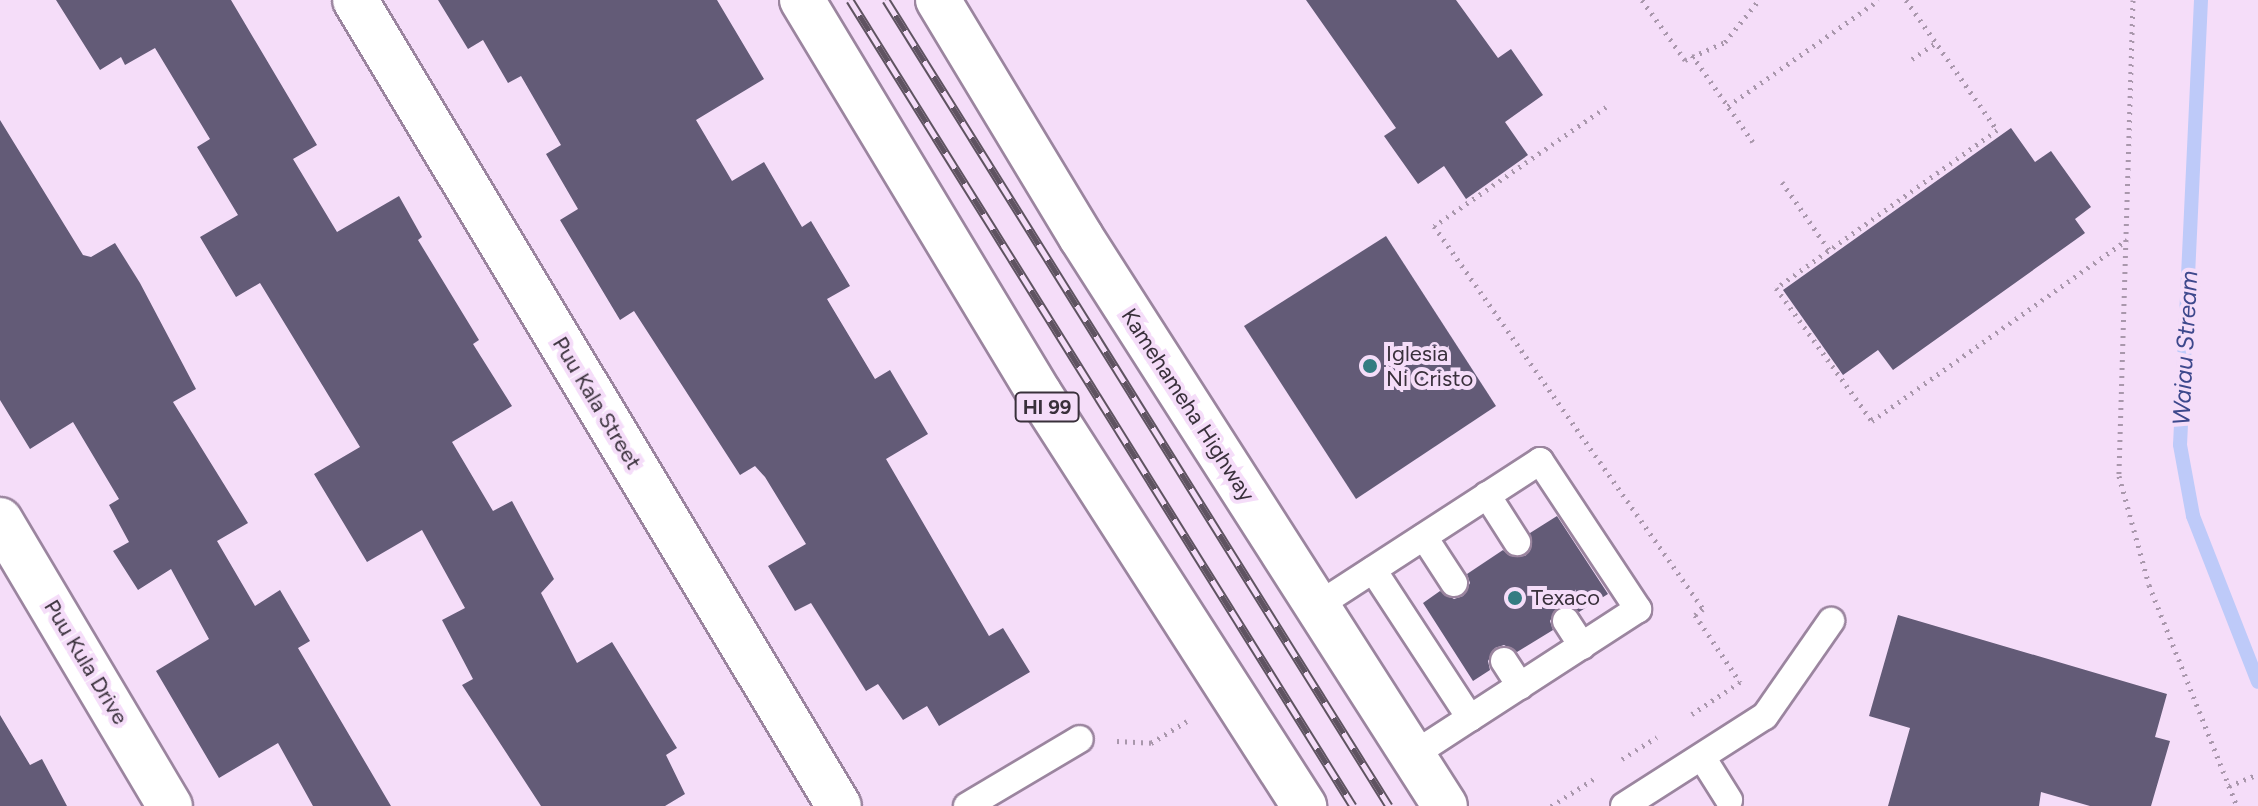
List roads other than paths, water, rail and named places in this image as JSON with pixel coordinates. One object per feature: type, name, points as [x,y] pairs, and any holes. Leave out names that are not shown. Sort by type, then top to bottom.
[{"type":"main road","name":"Puu Kala Street","points":[[355,0],[839,806]]},
{"type":"main road","name":"HI 99","points":[[802,0],[1022,366],[1304,806]]},
{"type":"main road","name":"Kamehameha Highway","points":[[945,2],[1081,237],[1445,806]]},
{"type":"main road","name":"Puu Kula Drive","points":[[0,520],[170,806]]},
{"type":"lane","points":[[1317,606],[1540,461],[1638,609],[1413,755]]},
{"type":"lane","points":[[1487,495],[1517,542]]},
{"type":"lane","points":[[1424,537],[1454,583]]},
{"type":"lane","points":[[1373,570],[1470,718]]},
{"type":"lane","points":[[1566,621],[1582,646]]},
{"type":"lane","points":[[1624,806],[1765,716],[1831,621]]},
{"type":"lane","points":[[1504,661],[1520,686]]},
{"type":"lane","points":[[967,806],[1080,739]]},
{"type":"lane","points":[[1702,757],[1729,800]]},
{"type":"waterway","name":"Waiau Stream","points":[[2201,0],[2180,445],[2193,516],[2258,682]]},
{"type":"railway","points":[[850,0],[1353,806]]},
{"type":"railway","points":[[886,0],[1389,806]]},
{"type":"place","name":"Iglesia Ni Cristo","points":[[1370,366]]},
{"type":"place","name":"Texaco","points":[[1515,598]]}]
